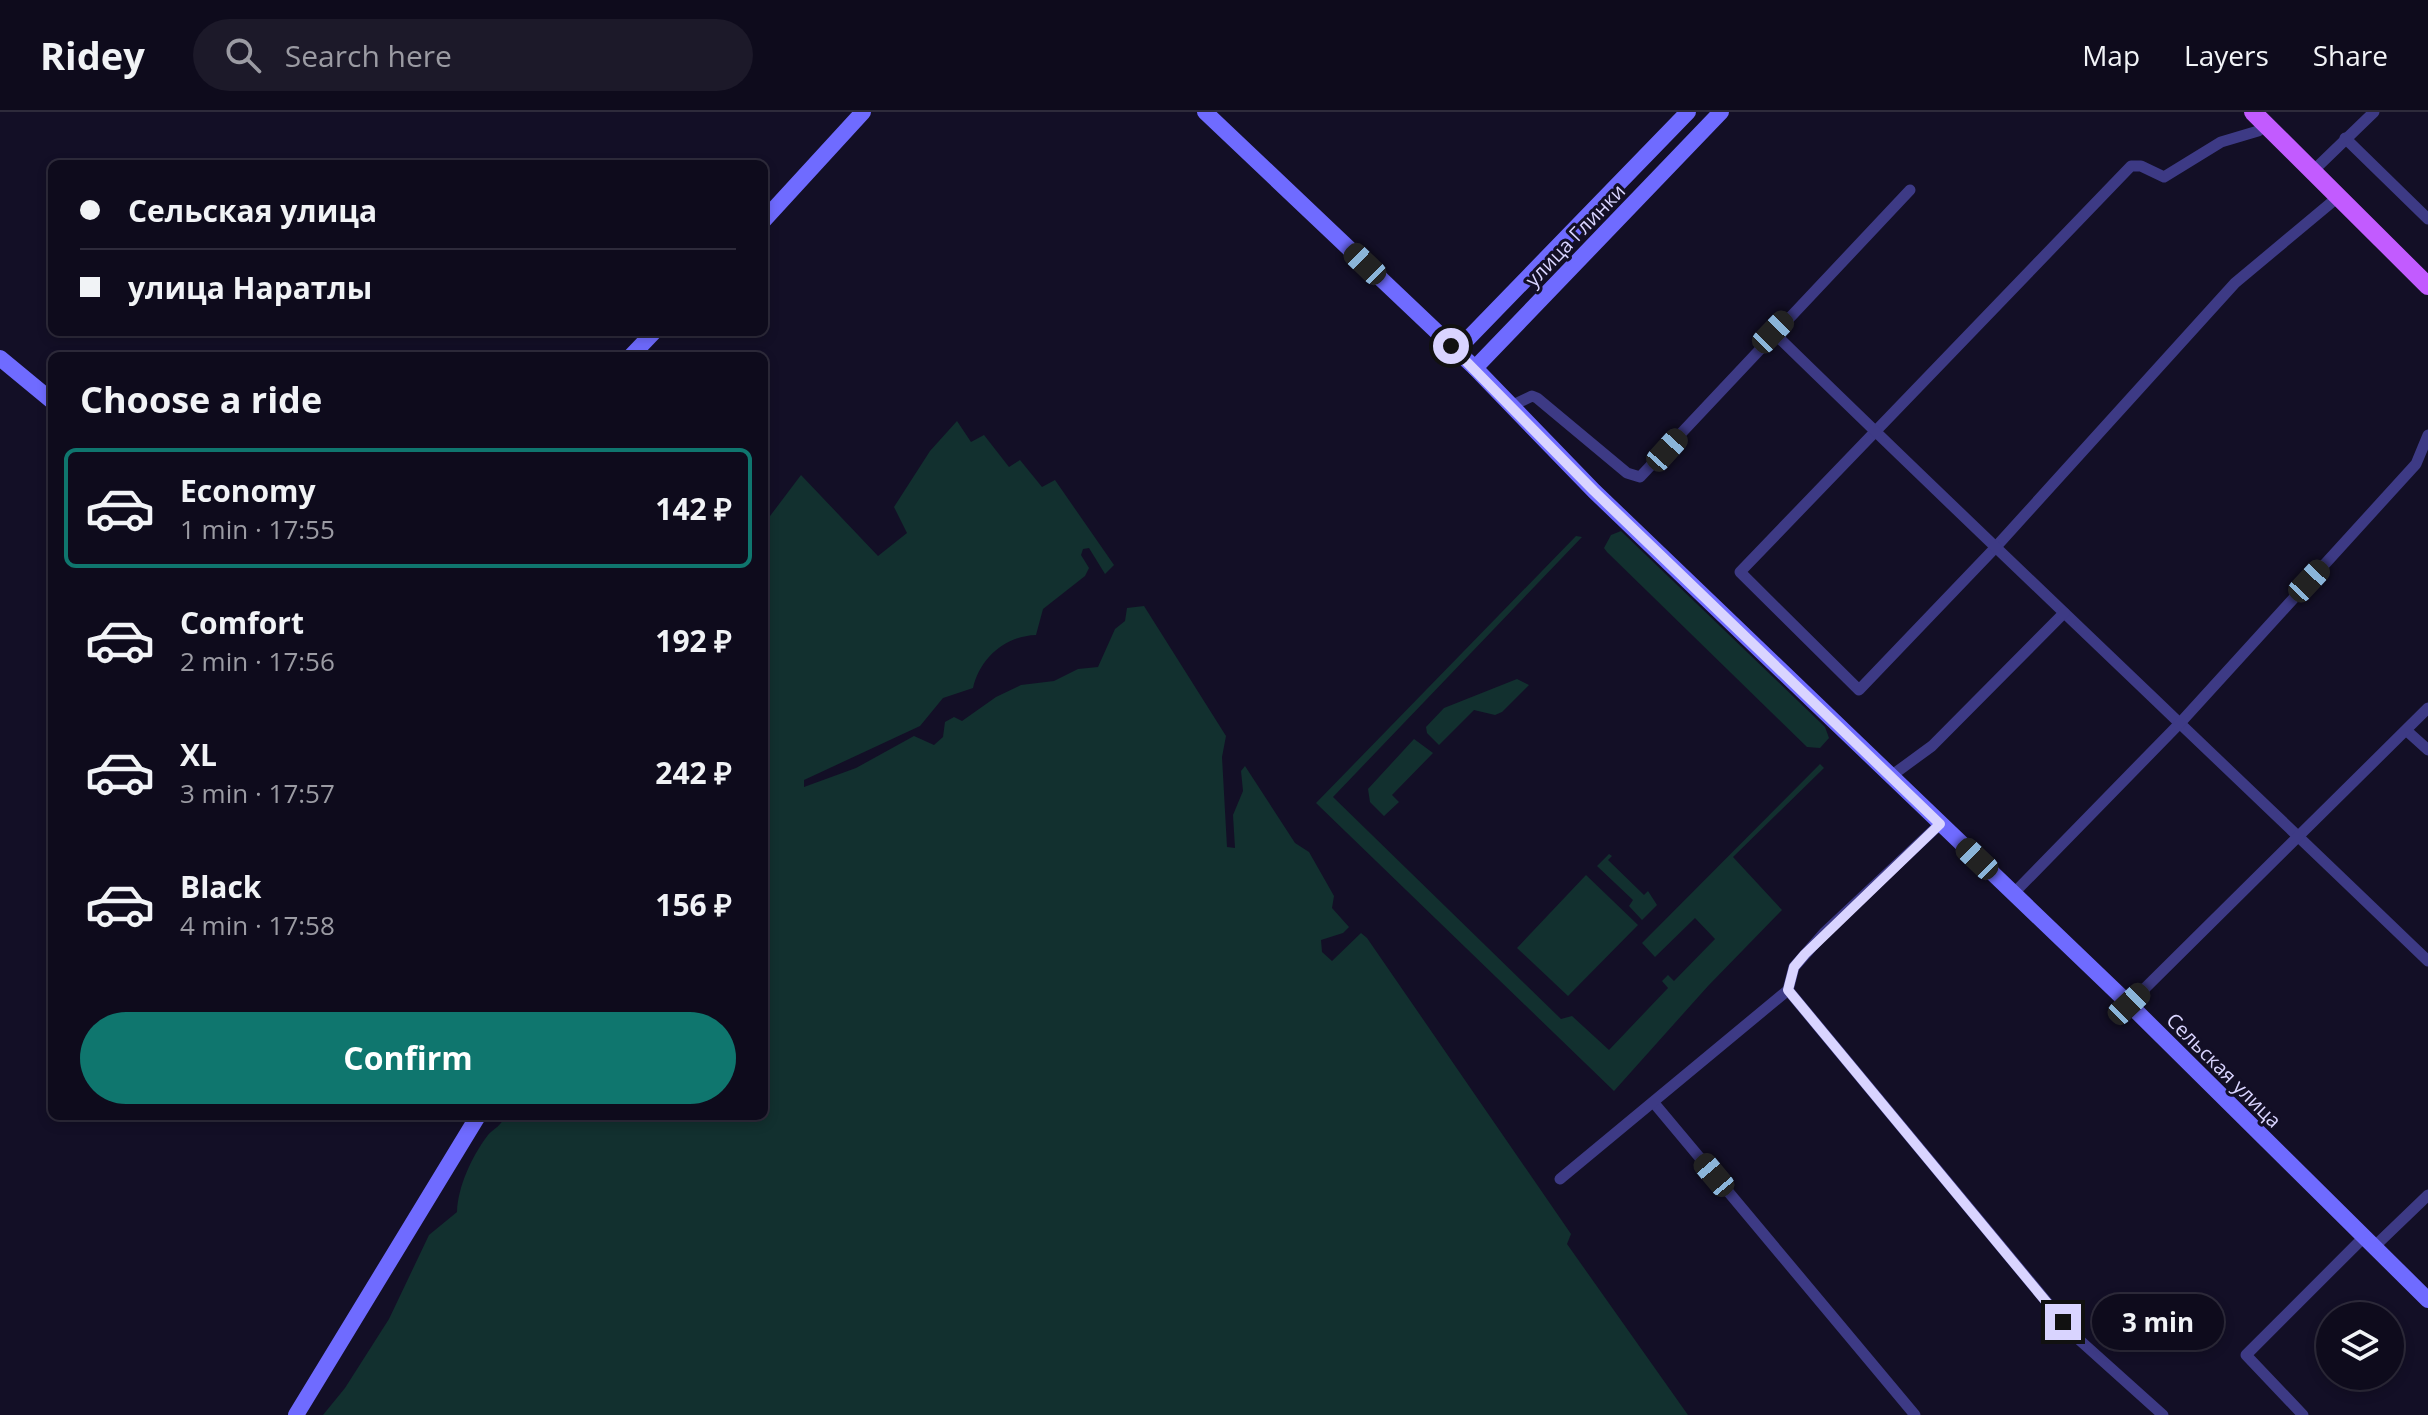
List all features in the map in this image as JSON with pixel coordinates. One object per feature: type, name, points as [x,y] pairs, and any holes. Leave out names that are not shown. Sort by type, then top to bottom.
[{"type":"main road","points":[[768,216],[863,112]]},
{"type":"main road","points":[[1205,112],[1475,368]]},
{"type":"main road","name":"улица Глинки","points":[[1456,351],[1688,112]]},
{"type":"main road","name":"улица Глинки","points":[[1475,368],[1721,112]]},
{"type":"main road","points":[[2259,118],[2428,286]]},
{"type":"main road","points":[[635,352],[650,336]]},
{"type":"main road","points":[[0,358],[48,398]]},
{"type":"main road","name":"Сельская улица","points":[[1475,368],[1940,824],[2129,1004],[2428,1300]]},
{"type":"main road","points":[[296,1415],[476,1120]]},
{"type":"street","points":[[2313,171],[2374,112]]},
{"type":"street","points":[[2259,118],[2258,131],[2221,142],[2164,177],[2141,166],[2131,166],[1873,430],[1740,572],[1859,690],[1994,549],[2235,283],[2338,197]]},
{"type":"street","points":[[2345,138],[2428,219]]},
{"type":"street","points":[[1511,406],[1532,396],[1537,398],[1627,473],[1640,477],[1773,332],[1910,190]]},
{"type":"street","points":[[1773,332],[1994,549],[2181,722],[2428,961]]},
{"type":"street","points":[[2013,894],[2181,722],[2416,464],[2428,435]]},
{"type":"street","points":[[1891,776],[1932,746],[2064,613]]},
{"type":"street","points":[[2129,1004],[2428,708]]},
{"type":"street","points":[[2407,731],[2428,750]]},
{"type":"street","points":[[1560,1179],[1788,990],[1794,967],[1815,943],[1940,824]]},
{"type":"street","points":[[1788,990],[2075,1336],[2163,1415]]},
{"type":"street","points":[[1654,1103],[1915,1415]]},
{"type":"street","points":[[2303,1415],[2246,1355],[2370,1241],[2428,1195]]},
{"type":"green space","points":[[957,421],[971,442],[984,435],[1009,467],[1020,460],[1042,487],[1055,480],[1114,565],[1105,574],[1089,548],[1083,549],[1081,555],[1089,568],[1085,576],[1043,609],[1036,635],[1004,644],[981,667],[973,688],[943,698],[920,726],[804,780],[804,787],[856,768],[914,736],[934,745],[943,737],[945,722],[954,717],[962,721],[996,697],[1021,685],[1054,681],[1078,669],[1098,667],[1115,629],[1125,621],[1127,608],[1144,606],[1226,736],[1222,757],[1227,847],[1235,848],[1233,815],[1243,791],[1241,771],[1245,766],[1295,843],[1309,852],[1334,896],[1332,908],[1349,927],[1343,933],[1321,940],[1322,952],[1332,961],[1361,933],[1367,938],[1571,1234],[1567,1244],[1688,1415],[323,1415],[345,1388],[389,1319],[429,1235],[457,1212],[460,1192],[471,1162],[488,1135],[502,1120],[768,1120],[768,519],[801,475],[878,556],[907,533],[894,507],[930,451]]},
{"type":"green space","points":[[1621,531],[1825,727],[1829,738],[1820,748],[1807,747],[1607,552],[1604,548],[1611,535]]},
{"type":"green space","points":[[1576,536],[1582,537],[1333,797],[1561,1019],[1572,1016],[1609,1050],[1668,988],[1662,981],[1668,975],[1674,981],[1715,939],[1695,918],[1655,957],[1642,943],[1820,764],[1824,768],[1733,857],[1782,910],[1708,986],[1614,1091],[1316,803]]},
{"type":"green space","points":[[1517,679],[1529,685],[1502,712],[1495,715],[1474,710],[1439,745],[1427,733],[1426,727],[1444,708]]},
{"type":"green space","points":[[1414,739],[1433,753],[1392,795],[1399,802],[1384,816],[1370,802],[1368,789]]},
{"type":"green space","points":[[1609,854],[1612,856],[1608,860],[1644,895],[1648,891],[1657,905],[1642,920],[1629,906],[1633,900],[1597,866]]},
{"type":"green space","points":[[1586,875],[1638,925],[1568,996],[1517,948]]},
{"type":"route","points":[[1451,346],[1594,491],[1824,709],[1940,824],[1825,932],[1794,967],[1788,990],[2063,1322]]}]
